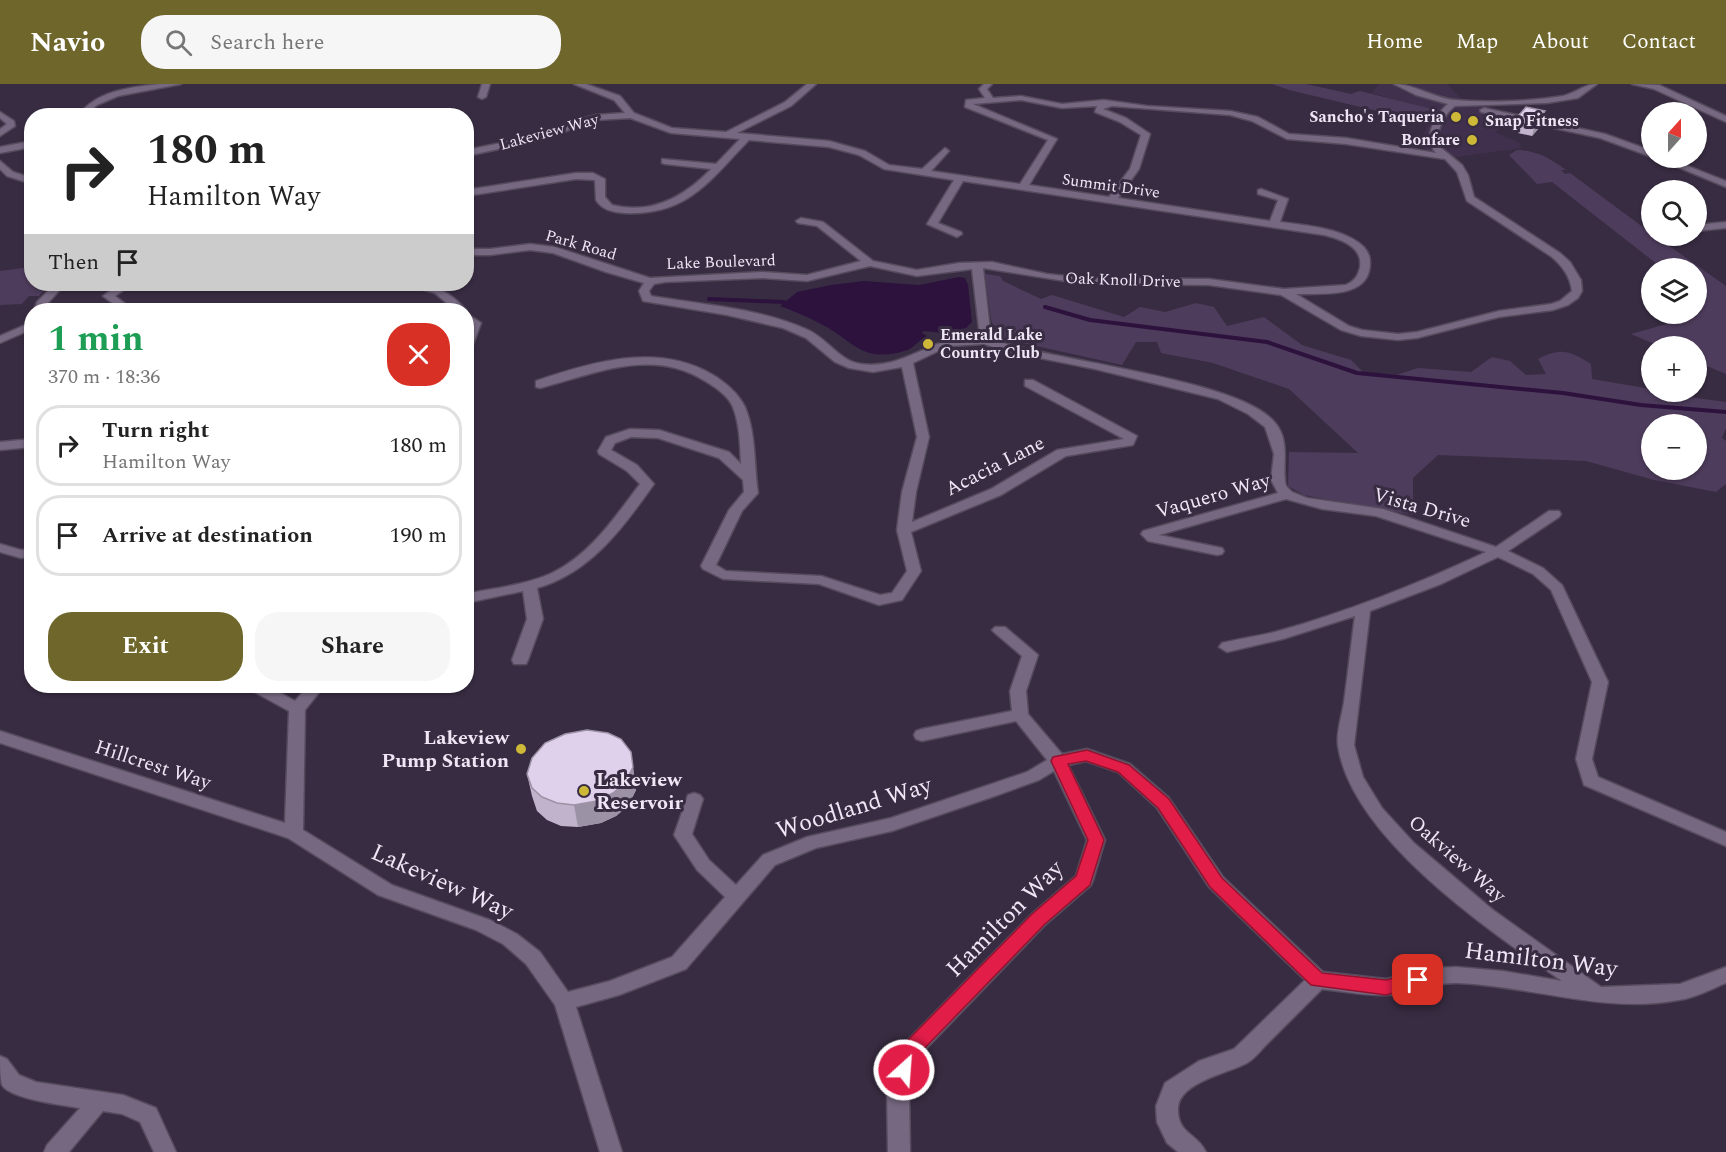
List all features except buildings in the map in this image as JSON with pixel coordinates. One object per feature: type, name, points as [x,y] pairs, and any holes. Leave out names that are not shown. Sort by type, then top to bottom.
[{"type":"street","points":[[89,108],[94,102],[120,94],[177,84]]},
{"type":"street","points":[[482,97],[486,84]]},
{"type":"street","points":[[578,84],[617,98],[631,115]]},
{"type":"street","points":[[727,135],[788,104],[812,84]]},
{"type":"street","points":[[988,84],[983,89],[990,99]]},
{"type":"street","points":[[1398,84],[1454,103],[1602,136],[1641,150]]},
{"type":"street","points":[[1454,103],[1547,101],[1575,96],[1593,84]]},
{"type":"street","points":[[1636,84],[1656,87],[1726,119]]},
{"type":"street","points":[[1022,188],[1053,139],[968,105],[969,102],[1021,99],[1062,106],[1104,102],[1147,108]]},
{"type":"street","name":"Oak Knoll Drive","points":[[977,265],[997,265],[1047,277],[1084,281],[1209,282],[1284,292],[1345,328],[1371,335],[1398,337],[1417,335],[1499,314],[1553,307],[1564,303],[1577,291],[1576,280],[1569,267],[1556,255],[1470,199],[1462,171],[1444,157],[1433,144],[1432,137],[1446,108],[1454,103]]},
{"type":"street","points":[[1501,113],[1493,108],[1502,103]]},
{"type":"street","points":[[1111,201],[1134,169],[1146,134],[1123,120],[1098,110],[1100,107],[1230,113],[1255,118],[1287,136],[1346,141],[1444,157]]},
{"type":"street","points":[[0,114],[11,123],[11,126],[0,134]]},
{"type":"street","name":"Summit Drive","points":[[631,115],[671,130],[746,138],[844,143],[887,166],[1335,234],[1352,241],[1362,250],[1366,263],[1359,282],[1348,288],[1284,292]]},
{"type":"street","name":"Lakeview Way","points":[[474,151],[538,138],[573,124],[596,118],[631,115]]},
{"type":"street","points":[[474,192],[576,176],[593,176],[600,179],[600,199],[605,205],[619,209],[642,210],[685,198],[746,138]]},
{"type":"street","points":[[0,150],[24,146]]},
{"type":"street","points":[[924,173],[945,151]]},
{"type":"street","points":[[665,162],[716,167]]},
{"type":"street","points":[[0,164],[10,174],[24,178]]},
{"type":"street","points":[[1685,168],[1726,184]]},
{"type":"street","points":[[957,234],[932,224],[960,178]]},
{"type":"street","points":[[1261,192],[1283,199],[1274,224]]},
{"type":"street","points":[[801,221],[820,224],[870,263]]},
{"type":"street","points":[[1707,227],[1726,225]]},
{"type":"street","name":"Park Road","points":[[474,252],[530,248],[555,250],[610,270],[651,281]]},
{"type":"street","name":"Lake Boulevard","points":[[907,362],[889,367],[852,365],[842,361],[806,333],[768,322],[647,299],[644,291],[651,281],[762,275],[807,278],[870,263],[917,273],[977,265]]},
{"type":"street","points":[[977,265],[986,341]]},
{"type":"street","points":[[42,303],[53,291]]},
{"type":"street","points":[[116,291],[108,296],[118,303]]},
{"type":"street","points":[[439,291],[453,303]]},
{"type":"street","points":[[2,340],[24,329]]},
{"type":"street","points":[[540,384],[580,370],[631,361],[656,361],[695,369],[732,395],[738,405],[742,417],[751,493],[736,510],[708,566],[723,575],[821,580],[879,600],[897,597],[914,571],[903,530],[909,492],[923,437],[907,362],[945,342],[968,339],[986,341],[1005,348],[1200,389],[1237,403],[1271,424],[1280,454],[1278,480],[1280,487],[1287,495]]},
{"type":"street","name":"Acacia Lane","points":[[903,530],[996,492],[1062,453],[1129,442],[1131,436],[1117,427],[1029,383]]},
{"type":"street","points":[[474,597],[529,585],[557,575],[584,557],[614,526],[647,484],[632,468],[604,451],[610,440],[630,433],[659,434],[724,455],[749,479]]},
{"type":"street","points":[[0,446],[24,443]]},
{"type":"street","name":"Vaquero Way","points":[[1217,551],[1153,538],[1148,534],[1287,495]]},
{"type":"street","name":"Vista Drive","points":[[1287,495],[1322,505],[1378,512],[1498,552],[1538,570],[1557,588],[1600,682],[1584,759],[1590,781],[1726,839]]},
{"type":"street","points":[[1227,647],[1278,636],[1363,609],[1436,581],[1498,552],[1554,514]]},
{"type":"street","points":[[0,548],[24,554]]},
{"type":"street","points":[[520,660],[535,619],[529,585]]},
{"type":"street","name":"Oakview Way","points":[[1363,609],[1346,745],[1351,768],[1364,795],[1400,842],[1450,885],[1541,956],[1598,995]]},
{"type":"street","points":[[922,735],[1020,715],[1018,691],[1030,655],[1000,630]]},
{"type":"street","points":[[269,693],[297,709]]},
{"type":"street","points":[[294,833],[297,709],[310,693]]},
{"type":"street","name":"Hamilton Way","points":[[899,1152],[898,1089],[910,1051],[1039,919],[1084,880],[1096,840],[1058,761],[1020,715]]},
{"type":"street","name":"Hillcrest Way","points":[[0,737],[294,833]]},
{"type":"street","points":[[1058,761],[1087,755],[1124,768],[1163,803],[1216,882],[1318,980],[1241,1056],[1206,1068],[1173,1090],[1167,1106],[1168,1122],[1175,1136],[1195,1152]]},
{"type":"street","name":"Woodland Way","points":[[564,1002],[612,989],[679,963],[769,860],[813,842],[892,824],[989,792],[1033,776],[1058,761]]},
{"type":"street","points":[[694,799],[683,835],[703,865],[738,898]]},
{"type":"street","name":"Lakeview Way","points":[[294,833],[385,890],[483,926],[510,939],[533,958],[564,1002],[611,1152]]},
{"type":"street","name":"Hamilton Way","points":[[1318,980],[1386,987],[1434,976],[1456,975],[1503,979],[1598,995],[1644,995],[1680,992],[1726,975]]},
{"type":"street","points":[[0,1065],[12,1082],[36,1091],[123,1105],[148,1115],[165,1152]]},
{"type":"street","points":[[55,1152],[98,1102]]},
{"type":"shaded area","points":[[1272,84],[1306,84],[1351,94],[1360,91],[1436,110],[1428,123]]},
{"type":"shaded area","points":[[1379,84],[1447,84],[1462,100],[1516,119],[1495,132],[1520,143],[1521,148],[1456,157],[1424,152],[1427,148],[1422,137],[1436,111],[1372,93]]},
{"type":"shaded area","points":[[1517,150],[1524,151],[1543,156],[1554,162],[1566,170],[1561,170],[1565,174],[1570,173],[1641,226],[1641,246],[1669,246],[1686,258],[1649,258],[1552,182],[1537,184],[1509,155]]},
{"type":"shaded area","points":[[24,268],[24,291],[43,291],[39,296],[29,296],[22,304],[0,305],[0,271]]},
{"type":"shaded area","points":[[1707,273],[1726,286],[1726,374],[1707,366],[1707,336],[1641,336],[1641,338],[1631,334],[1666,324],[1707,324]]},
{"type":"shaded area","points":[[985,274],[1000,276],[1003,281],[1041,299],[1052,295],[1124,317],[1140,307],[1165,312],[1196,303],[1214,307],[1227,326],[1264,317],[1302,345],[1351,360],[1363,372],[1397,375],[1418,368],[1471,372],[1492,357],[1510,361],[1526,375],[1546,374],[1538,359],[1553,353],[1565,352],[1591,364],[1592,379],[1641,387],[1641,402],[1707,402],[1707,399],[1726,402],[1726,428],[1722,438],[1726,441],[1726,484],[1716,492],[1654,480],[1707,480],[1707,414],[1641,414],[1641,476],[1586,461],[1438,455],[1413,478],[1413,515],[1304,495],[1288,486],[1289,452],[1358,453],[1289,389],[1213,363],[1161,353],[1157,342],[1136,342],[1122,365],[996,337],[991,319]]},
{"type":"shaded area","points":[[959,277],[965,278],[968,285],[972,322],[966,328],[943,333],[924,331],[922,333],[927,336],[911,348],[889,354],[867,352],[831,329],[780,306],[797,292],[831,285],[864,281],[919,285]]},
{"type":"waterway","points":[[709,299],[784,302]]},
{"type":"waterway","points":[[1045,307],[1090,320],[1267,342],[1357,373],[1563,393],[1641,405],[1726,412]]},
{"type":"place","name":"Sancho's Taqueria","points":[[1456,117]]},
{"type":"place","name":"Snap Fitness","points":[[1473,121]]},
{"type":"place","name":"Bonfare","points":[[1472,140]]},
{"type":"place","name":"Emerald Lake Country Club","points":[[928,344]]},
{"type":"place","name":"Lakeview Pump Station","points":[[521,749]]},
{"type":"place","name":"Lakeview Reservoir","points":[[584,791]]},
{"type":"route","points":[[904,1070],[910,1051],[1039,919],[1084,880],[1096,840],[1058,761],[1087,755],[1124,768],[1163,803],[1216,882],[1318,980],[1386,987],[1418,980]]}]
